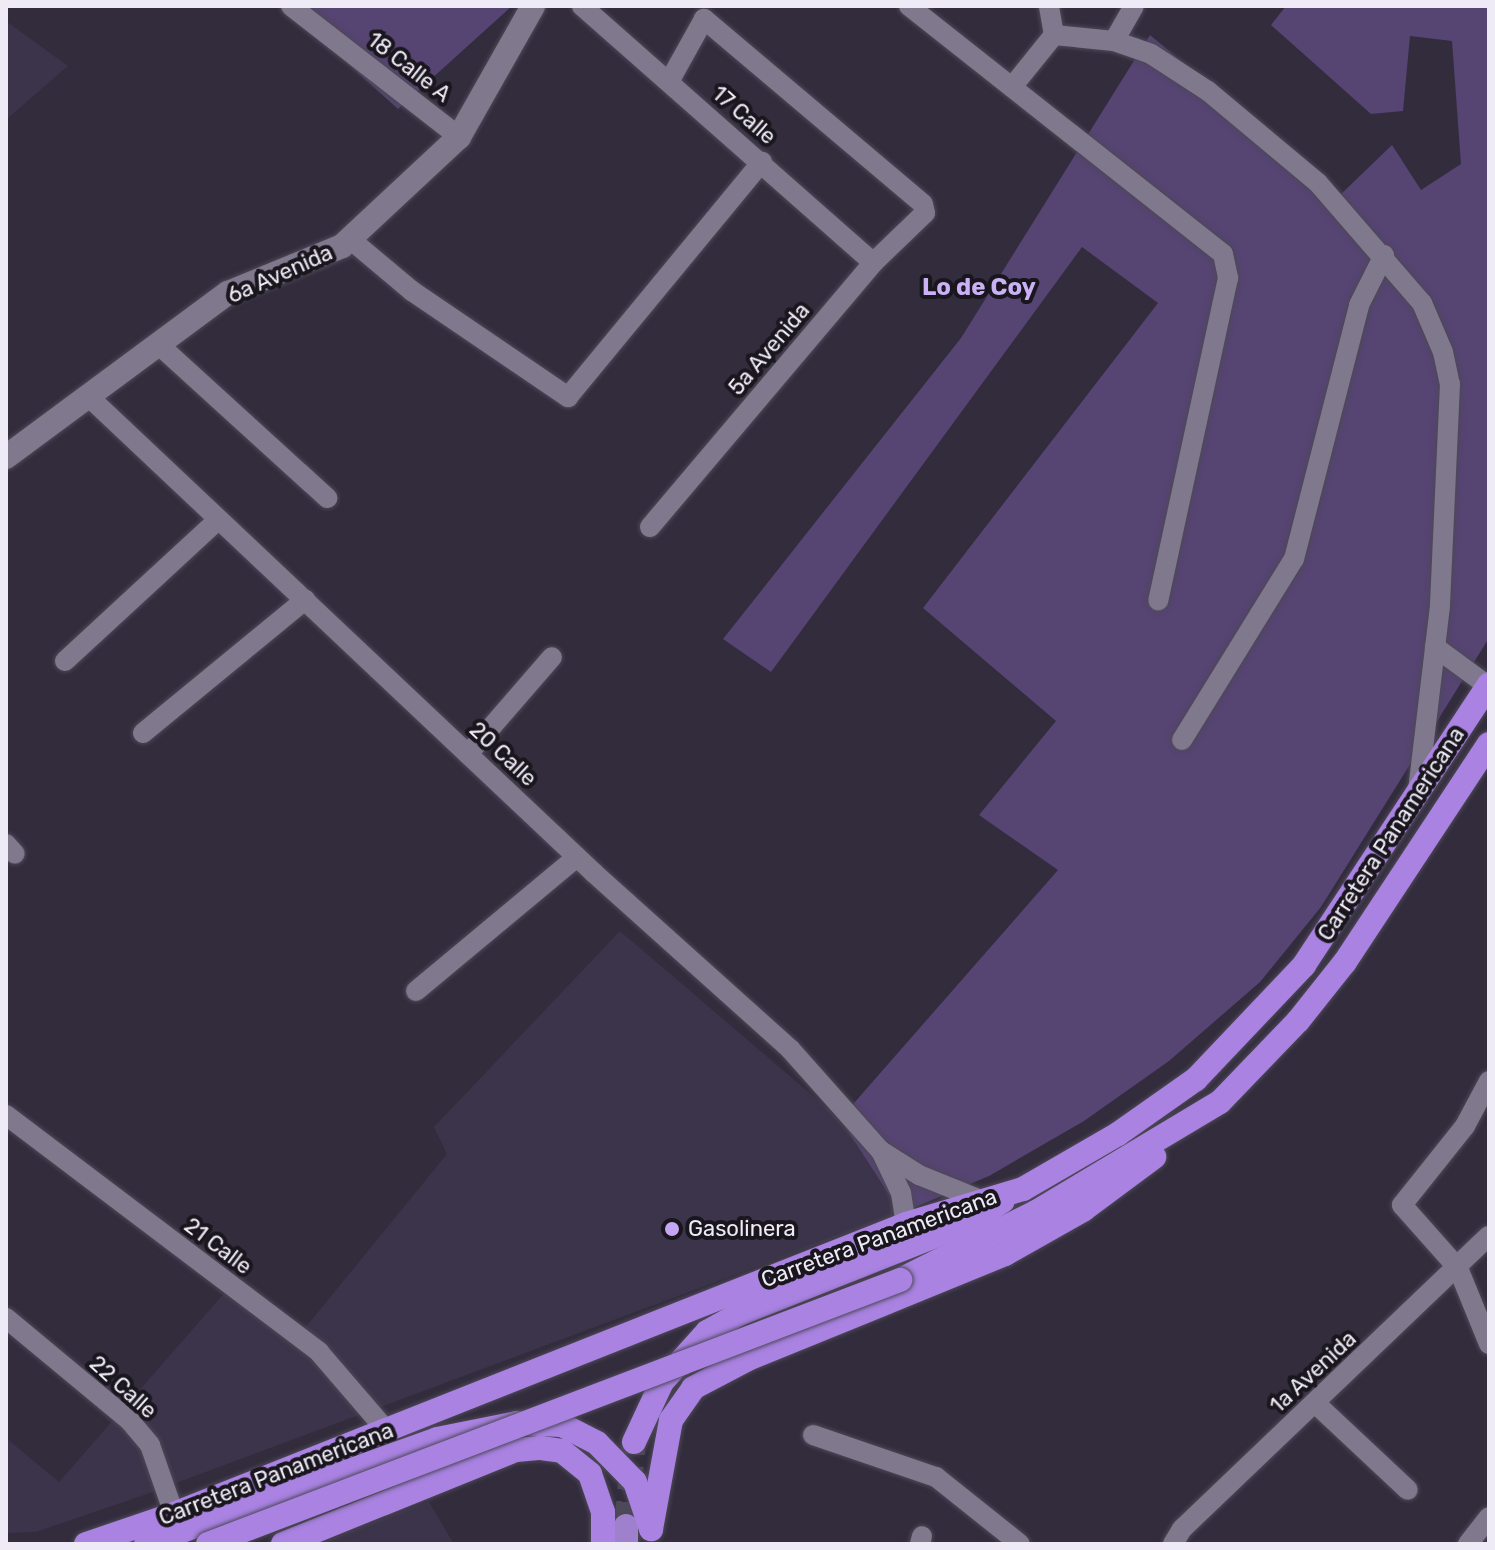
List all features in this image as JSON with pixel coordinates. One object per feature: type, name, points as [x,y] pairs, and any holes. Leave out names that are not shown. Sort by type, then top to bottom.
[{"type":"highway","name":"Carretera Panamericana","points":[[86,1544],[174,1514],[387,1431],[906,1224],[978,1199],[1023,1189],[1118,1134],[1196,1079],[1262,1015],[1339,919],[1489,685]]},
{"type":"highway","name":"Carretera Panamericana","points":[[208,1544],[900,1280],[1036,1212],[1193,1122],[1298,1021],[1345,962],[1489,744]]},
{"type":"highway","points":[[651,1537],[671,1420],[693,1388],[748,1359],[1005,1254],[1127,1181],[1193,1122]]},
{"type":"highway","points":[[634,1442],[662,1382],[707,1332],[739,1314],[968,1223],[1023,1189]]},
{"type":"highway","points":[[146,1544],[437,1439],[517,1423],[562,1425],[597,1443],[635,1482],[651,1537]]},
{"type":"highway","points":[[283,1544],[516,1450],[541,1448],[562,1451],[590,1474],[603,1512],[603,1544]]},
{"type":"street","name":"18 Calle A","points":[[291,6],[459,137]]},
{"type":"street","name":"6a Avenida","points":[[6,457],[228,293],[350,239],[459,137],[533,6]]},
{"type":"street","name":"17 Calle","points":[[582,6],[873,263]]},
{"type":"street","points":[[909,6],[1223,254],[1228,278],[1158,601]]},
{"type":"street","points":[[1012,87],[1054,35],[1049,6]]},
{"type":"street","points":[[1114,41],[1134,6]]},
{"type":"street","name":"5a Avenida","points":[[650,527],[873,263],[925,213],[923,204],[704,19],[669,82]]},
{"type":"street","points":[[1054,35],[1114,41],[1151,54],[1208,91],[1318,183],[1384,255],[1422,303],[1443,352],[1450,384],[1435,647],[1418,793]]},
{"type":"street","points":[[350,239],[412,291],[568,397],[762,162]]},
{"type":"street","points":[[1182,740],[1294,559],[1359,305],[1384,255]]},
{"type":"street","points":[[158,344],[327,498]]},
{"type":"street","name":"20 Calle","points":[[88,396],[577,857],[790,1049],[881,1151],[919,1175],[978,1199]]},
{"type":"street","points":[[65,661],[219,519]]},
{"type":"street","points":[[143,733],[305,600]]},
{"type":"street","points":[[1435,647],[1489,685]]},
{"type":"street","points":[[468,754],[552,657]]},
{"type":"street","points":[[416,991],[577,857]]},
{"type":"street","points":[[1489,1081],[1465,1126],[1402,1205],[1458,1268],[1489,1344]]},
{"type":"street","name":"21 Calle","points":[[6,1115],[319,1352],[387,1431]]},
{"type":"street","name":"20 Calle","points":[[881,1151],[901,1193],[906,1224]]},
{"type":"street","name":"1a Avenida","points":[[1173,1544],[1182,1529],[1489,1236]]},
{"type":"street","name":"22 Calle","points":[[6,1318],[130,1421],[150,1445],[174,1514]]},
{"type":"street","points":[[1315,1403],[1408,1490]]},
{"type":"street","points":[[813,1435],[936,1477],[1020,1544]]},
{"type":"street","points":[[1468,1544],[1489,1517]]},
{"type":"shaded area","points":[[284,6],[512,6],[398,109]]},
{"type":"shaded area","points":[[1286,6],[1489,6],[1489,638],[1321,907],[1260,982],[1169,1061],[1084,1121],[989,1176],[901,1213],[840,1119],[1058,870],[979,815],[1056,721],[923,608],[1158,303],[1082,247],[771,672],[723,639],[961,338],[1150,35],[1340,195],[1392,145],[1421,190],[1461,164],[1452,41],[1410,36],[1403,111],[1371,114],[1271,25]]},
{"type":"shaded area","points":[[6,21],[68,66],[6,120]]},
{"type":"shaded area","points":[[620,931],[840,1119],[901,1213],[144,1495],[36,1532],[6,1533],[6,1438],[59,1482],[227,1290],[292,1344],[447,1154],[434,1127]]},
{"type":"shaded area","points":[[429,1502],[454,1544],[318,1544],[405,1510]]},
{"type":"tunnel","points":[[626,1526],[634,1442]]},
{"type":"place","name":"Gasolinera","points":[[672,1229]]},
{"type":"district","name":"Lo de Coy","points":[[979,288]]}]
